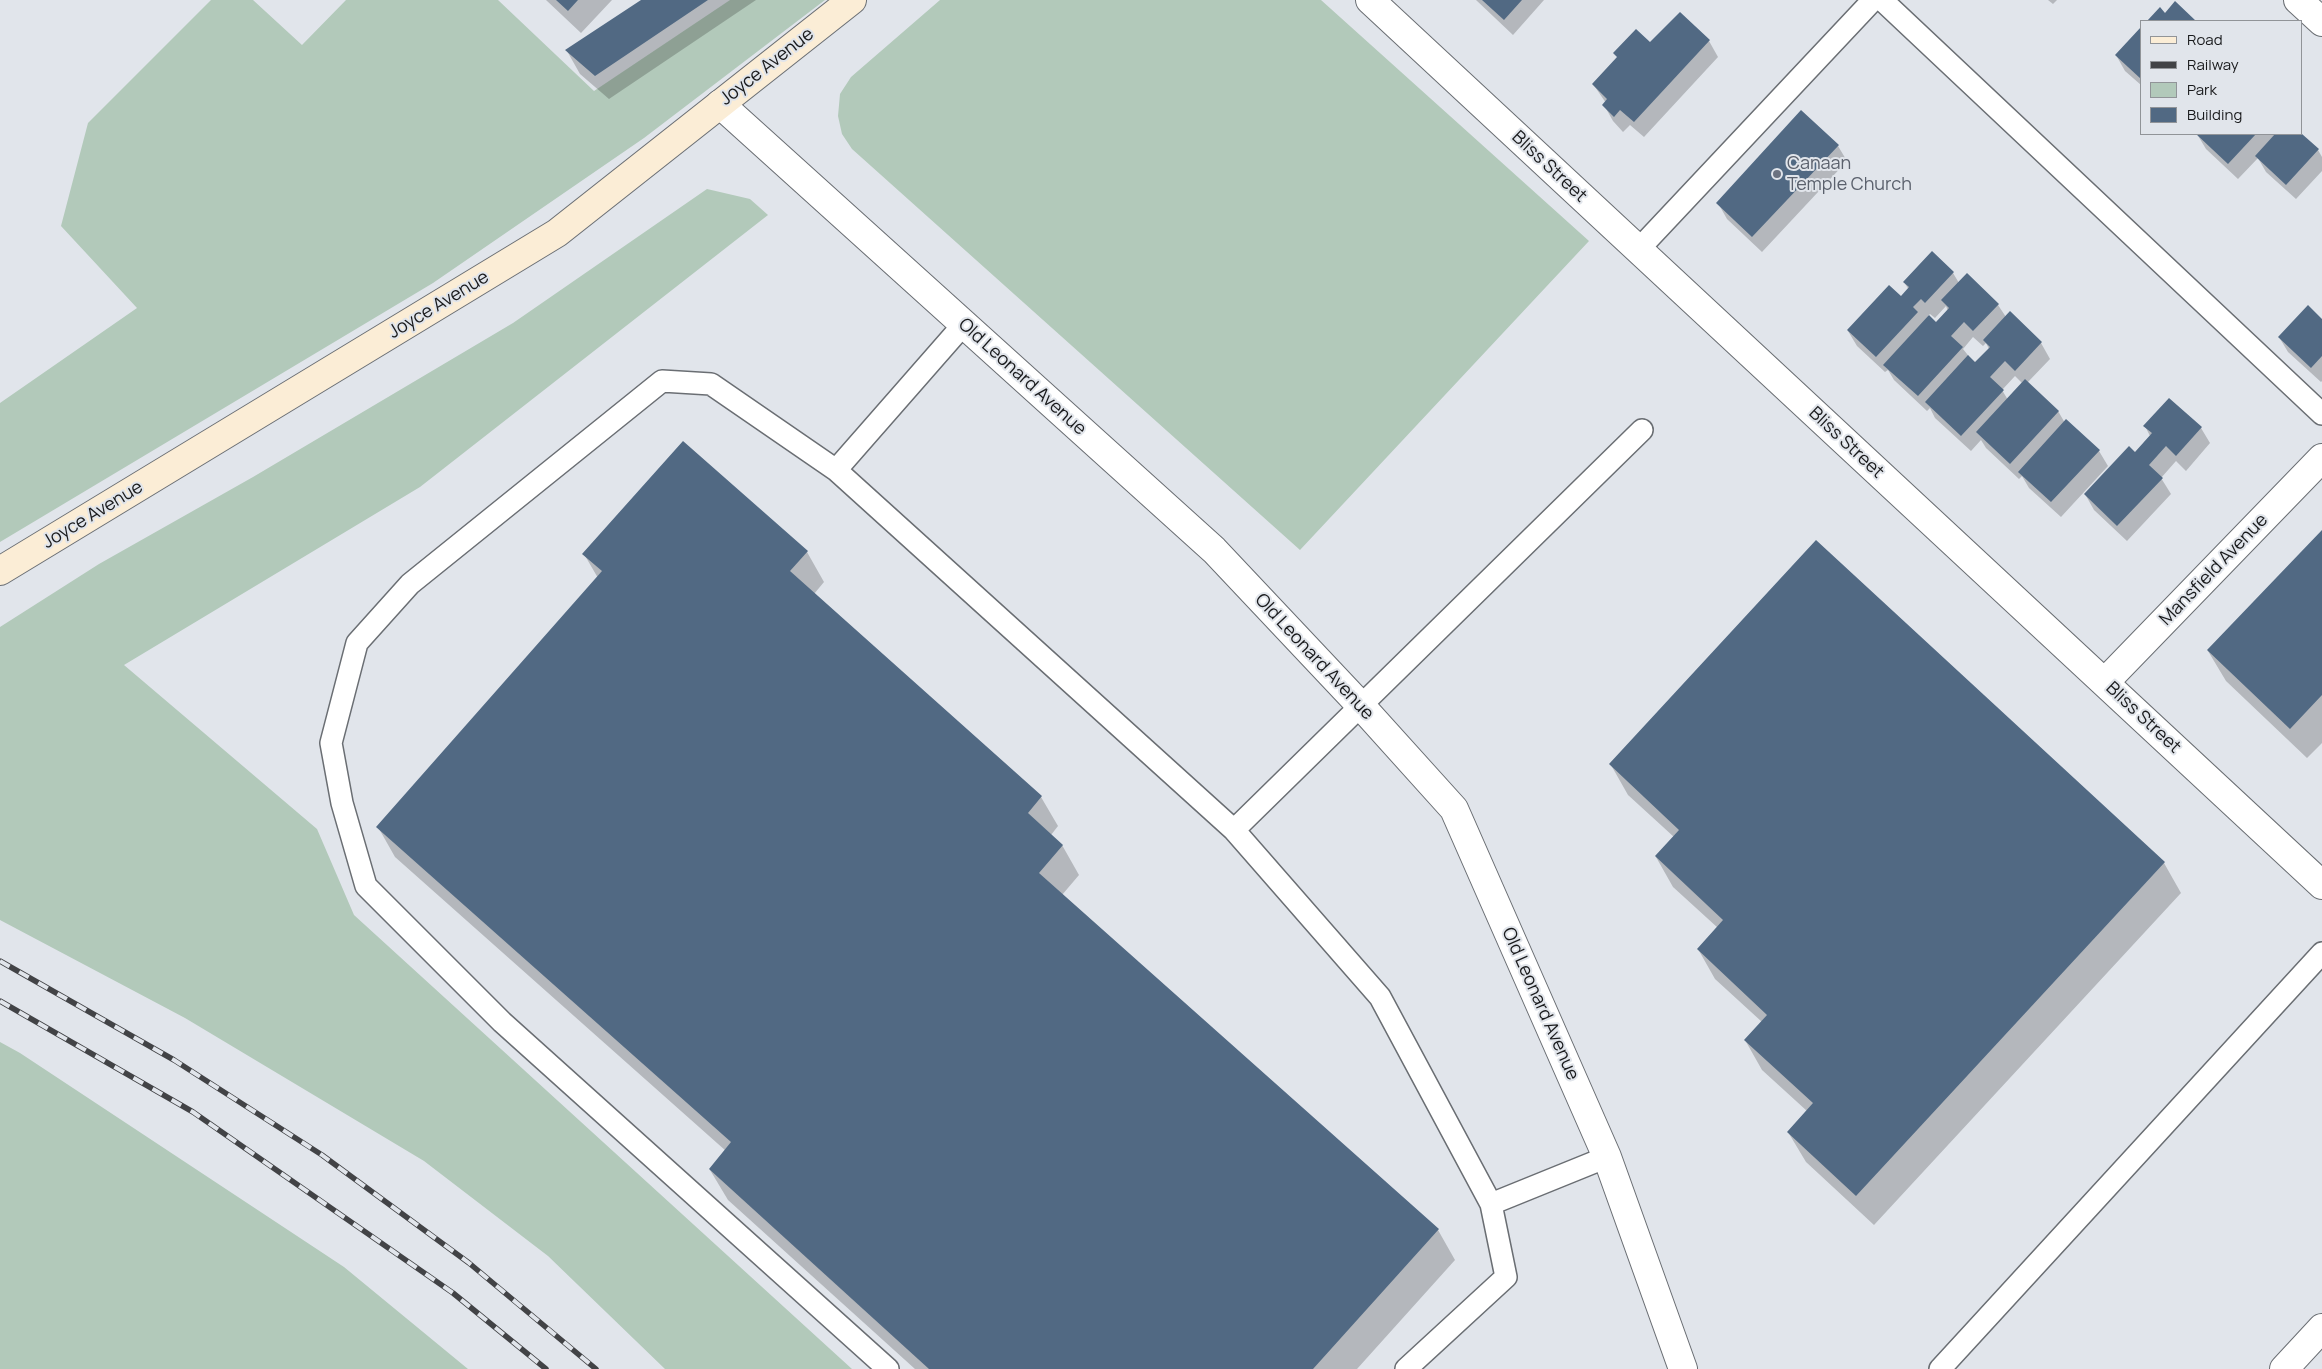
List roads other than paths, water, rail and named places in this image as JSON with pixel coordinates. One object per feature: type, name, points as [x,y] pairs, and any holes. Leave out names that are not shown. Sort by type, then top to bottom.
[{"type":"street","name":"Joyce Avenue","points":[[0,571],[557,233],[852,0]]},
{"type":"street","name":"Bliss Street","points":[[1370,0],[2322,885]]},
{"type":"street","points":[[2298,0],[2322,22]]},
{"type":"street","name":"Old Leonard Avenue","points":[[720,104],[1214,550],[1362,707],[1454,809],[1607,1157],[1683,1369]]},
{"type":"street","name":"Mansfield Avenue","points":[[2105,682],[2322,458]]},
{"type":"street","points":[[2284,1369],[2322,1328]]},
{"type":"lane","points":[[1638,250],[1873,0]]},
{"type":"lane","points":[[1882,0],[2322,414]]},
{"type":"lane","points":[[836,470],[963,325]]},
{"type":"lane","points":[[888,1369],[502,1022],[366,886],[342,803],[331,743],[356,644],[410,584],[662,381],[711,384],[836,470],[1234,830],[1380,997],[1491,1204],[1506,1277],[1406,1369]]},
{"type":"lane","points":[[1234,830],[1362,707],[1642,430]]},
{"type":"lane","points":[[1940,1369],[2322,953]]},
{"type":"lane","points":[[1491,1204],[1607,1157]]},
{"type":"railway","points":[[0,961],[174,1060],[322,1155],[469,1263],[596,1369]]},
{"type":"railway","points":[[0,1001],[193,1112],[453,1293],[546,1369]]},
{"type":"place","name":"Canaan Temple Church","points":[[1777,174]]}]
